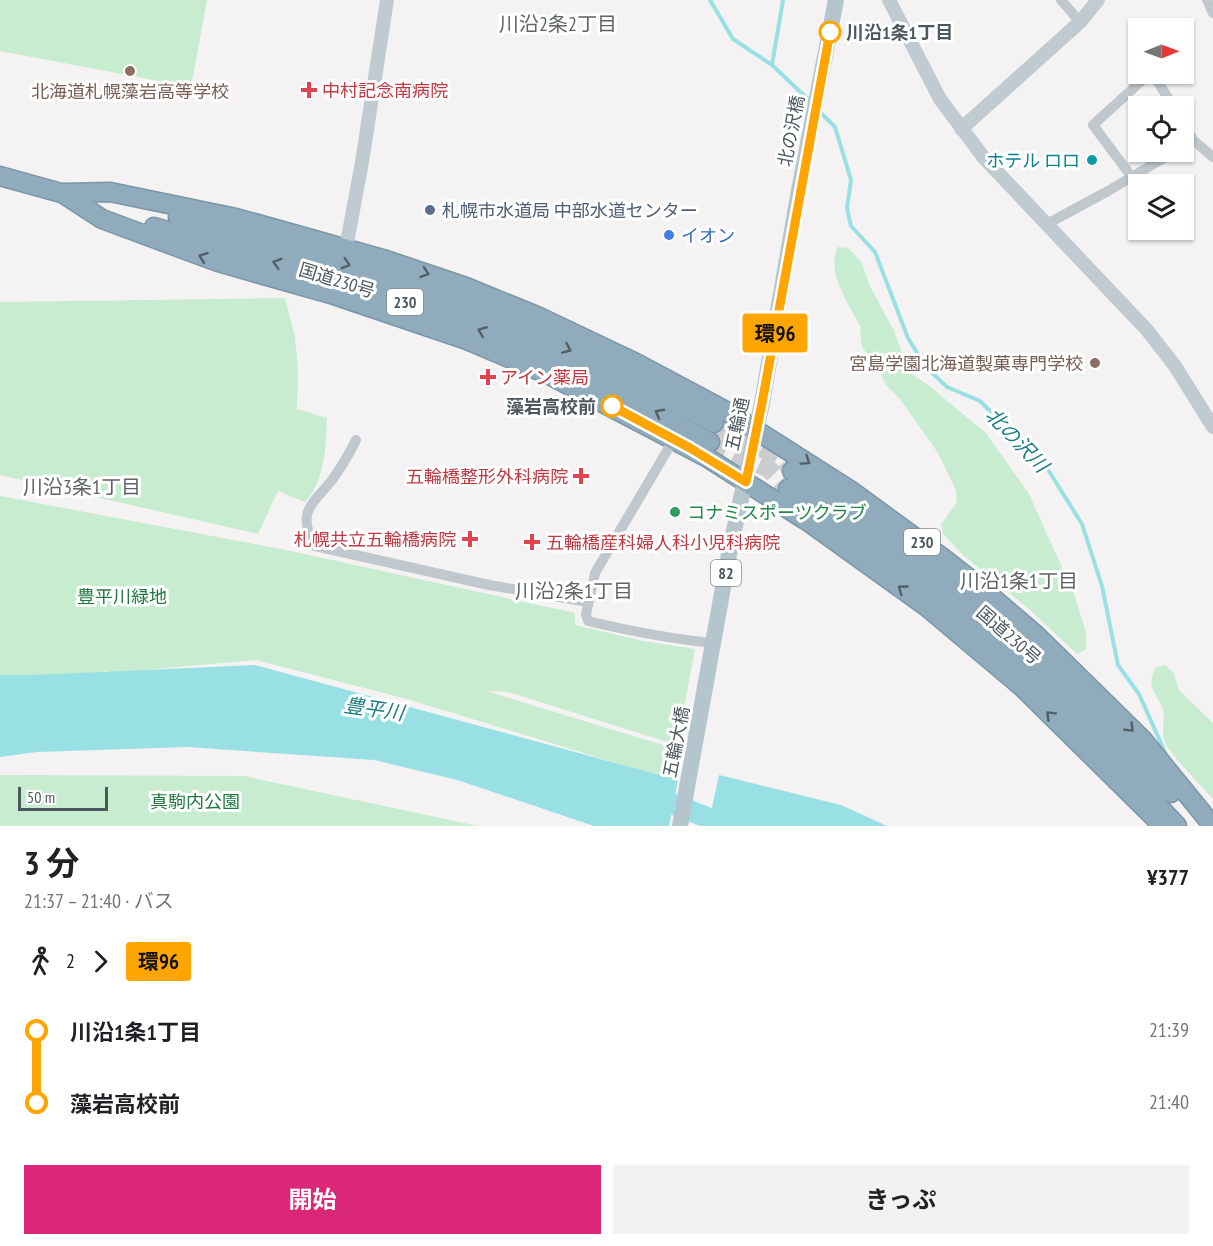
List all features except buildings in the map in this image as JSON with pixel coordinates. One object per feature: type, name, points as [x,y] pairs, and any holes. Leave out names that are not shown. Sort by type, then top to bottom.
[{"type":"highway","name":"国道230号","points":[[0,176],[86,200],[132,220],[362,288],[441,315],[526,349],[611,388],[710,442]]},
{"type":"highway","points":[[62,193],[110,192],[236,218],[346,248],[466,287],[537,316],[636,363],[726,411],[756,431]]},
{"type":"highway","points":[[62,193],[102,219],[218,262],[334,295],[467,340],[549,375],[674,439],[746,482],[841,545],[927,607],[1021,686],[1163,826]]},
{"type":"highway","name":"国道230号","points":[[86,200],[104,198],[137,206],[309,253],[410,285],[498,318],[600,363],[714,423]]},
{"type":"highway","name":"230","points":[[756,431],[850,490],[943,558],[1015,618],[1074,671],[1142,739],[1196,813],[1213,826]]},
{"type":"highway","name":"国道230号","points":[[792,471],[854,513],[939,576],[1026,649],[1196,813]]},
{"type":"highway","name":"国道230号","points":[[789,489],[859,537],[936,595],[1037,682],[1177,826]]},
{"type":"main road","name":"北の沢橋","points":[[800,190],[836,0]]},
{"type":"main road","name":"五輪通","points":[[710,666],[800,190]]},
{"type":"main road","name":"五輪大橋","points":[[680,826],[710,666]]},
{"type":"street","points":[[346,248],[387,0]]},
{"type":"street","points":[[889,0],[932,86],[961,129],[984,158],[1162,347],[1213,427]]},
{"type":"street","points":[[1061,0],[1080,22]]},
{"type":"street","points":[[961,129],[1080,22],[1098,0]]},
{"type":"street","points":[[1207,0],[1213,12]]},
{"type":"street","points":[[1130,174],[1093,125],[1140,84]]},
{"type":"street","points":[[1194,146],[1213,157]]},
{"type":"street","points":[[1135,174],[1156,162]]},
{"type":"street","points":[[1047,224],[1128,178]]},
{"type":"street","points":[[674,439],[596,573],[586,614],[588,621],[657,637],[714,643]]},
{"type":"street","points":[[356,440],[346,459],[315,498],[308,511],[306,524],[315,546],[489,585],[588,603]]},
{"type":"green space","points":[[0,0],[207,0],[191,87],[0,51]]},
{"type":"green space","points":[[838,247],[848,248],[861,261],[870,286],[894,331],[910,373],[986,433],[1029,494],[1074,594],[1086,632],[1086,649],[1077,654],[1029,609],[964,556],[943,534],[941,525],[957,502],[956,490],[938,453],[900,399],[886,385],[877,367],[862,347],[861,328],[845,299],[837,278],[835,257]]},
{"type":"green space","points":[[285,298],[295,337],[298,371],[297,409],[327,418],[325,451],[317,484],[312,494],[305,502],[278,491],[258,534],[0,475],[0,302]]},
{"type":"green space","name":"豊平川緑地","points":[[0,496],[286,550],[575,613],[575,625],[643,641],[695,649],[677,745],[508,692],[486,691],[679,750],[672,780],[407,699],[256,660],[110,673],[106,671],[0,696]]},
{"type":"green space","points":[[1165,665],[1173,672],[1179,690],[1213,723],[1213,799],[1180,763],[1165,742],[1163,710],[1151,679],[1156,667]]},
{"type":"green space","name":"真駒内公園","points":[[0,775],[244,776],[478,826],[0,826]]},
{"type":"water","points":[[255,665],[678,780],[669,826],[594,826],[457,780],[374,760],[187,747],[37,752],[0,757],[0,675]]},
{"type":"water","points":[[719,775],[841,805],[887,826],[708,826]]},
{"type":"waterway","points":[[710,0],[733,39],[772,65],[811,102]]},
{"type":"waterway","name":"北の沢川","points":[[772,65],[783,0]]},
{"type":"waterway","name":"北の沢川","points":[[820,112],[835,127],[851,180],[847,208],[851,226],[875,252],[908,338],[925,366],[947,387],[980,401],[1047,468],[1082,524],[1102,586],[1118,665],[1139,694],[1168,759]]},
{"type":"waterway","name":"豊平川","points":[[665,801],[729,826]]},
{"type":"tunnel","points":[[714,423],[784,460],[792,471]]},
{"type":"tunnel","points":[[710,442],[769,469],[788,489]]},
{"type":"bus line","name":"環96","points":[[612,406],[690,448],[746,482],[830,32]]},
{"type":"place","name":"川沿1条1丁目","points":[[830,32]]},
{"type":"place","name":"北海道札幌藻岩高等学校","points":[[130,71]]},
{"type":"place","name":"中村記念南病院","points":[[309,90]]},
{"type":"place","name":"ホテル ロロ","points":[[1092,160]]},
{"type":"place","name":"札幌市水道局 中部水道センター","points":[[430,210]]},
{"type":"place","name":"イオン","points":[[669,235]]},
{"type":"place","name":"宮島学園北海道製菓専門学校","points":[[1095,363]]},
{"type":"place","name":"アイン薬局","points":[[488,377]]},
{"type":"place","name":"藻岩高校前","points":[[612,406]]},
{"type":"place","name":"五輪橋整形外科病院","points":[[581,476]]},
{"type":"place","name":"コナミスポーツクラブ","points":[[675,512]]},
{"type":"place","name":"札幌共立五輪橋病院","points":[[470,539]]},
{"type":"place","name":"五輪橋産科婦人科小児科病院","points":[[532,542]]},
{"type":"district","name":"川沿2条2丁目","points":[[558,24]]},
{"type":"district","name":"川沿3条1丁目","points":[[82,487]]},
{"type":"district","name":"川沿1条1丁目","points":[[1019,581]]},
{"type":"district","name":"川沿2条1丁目","points":[[574,591]]}]
